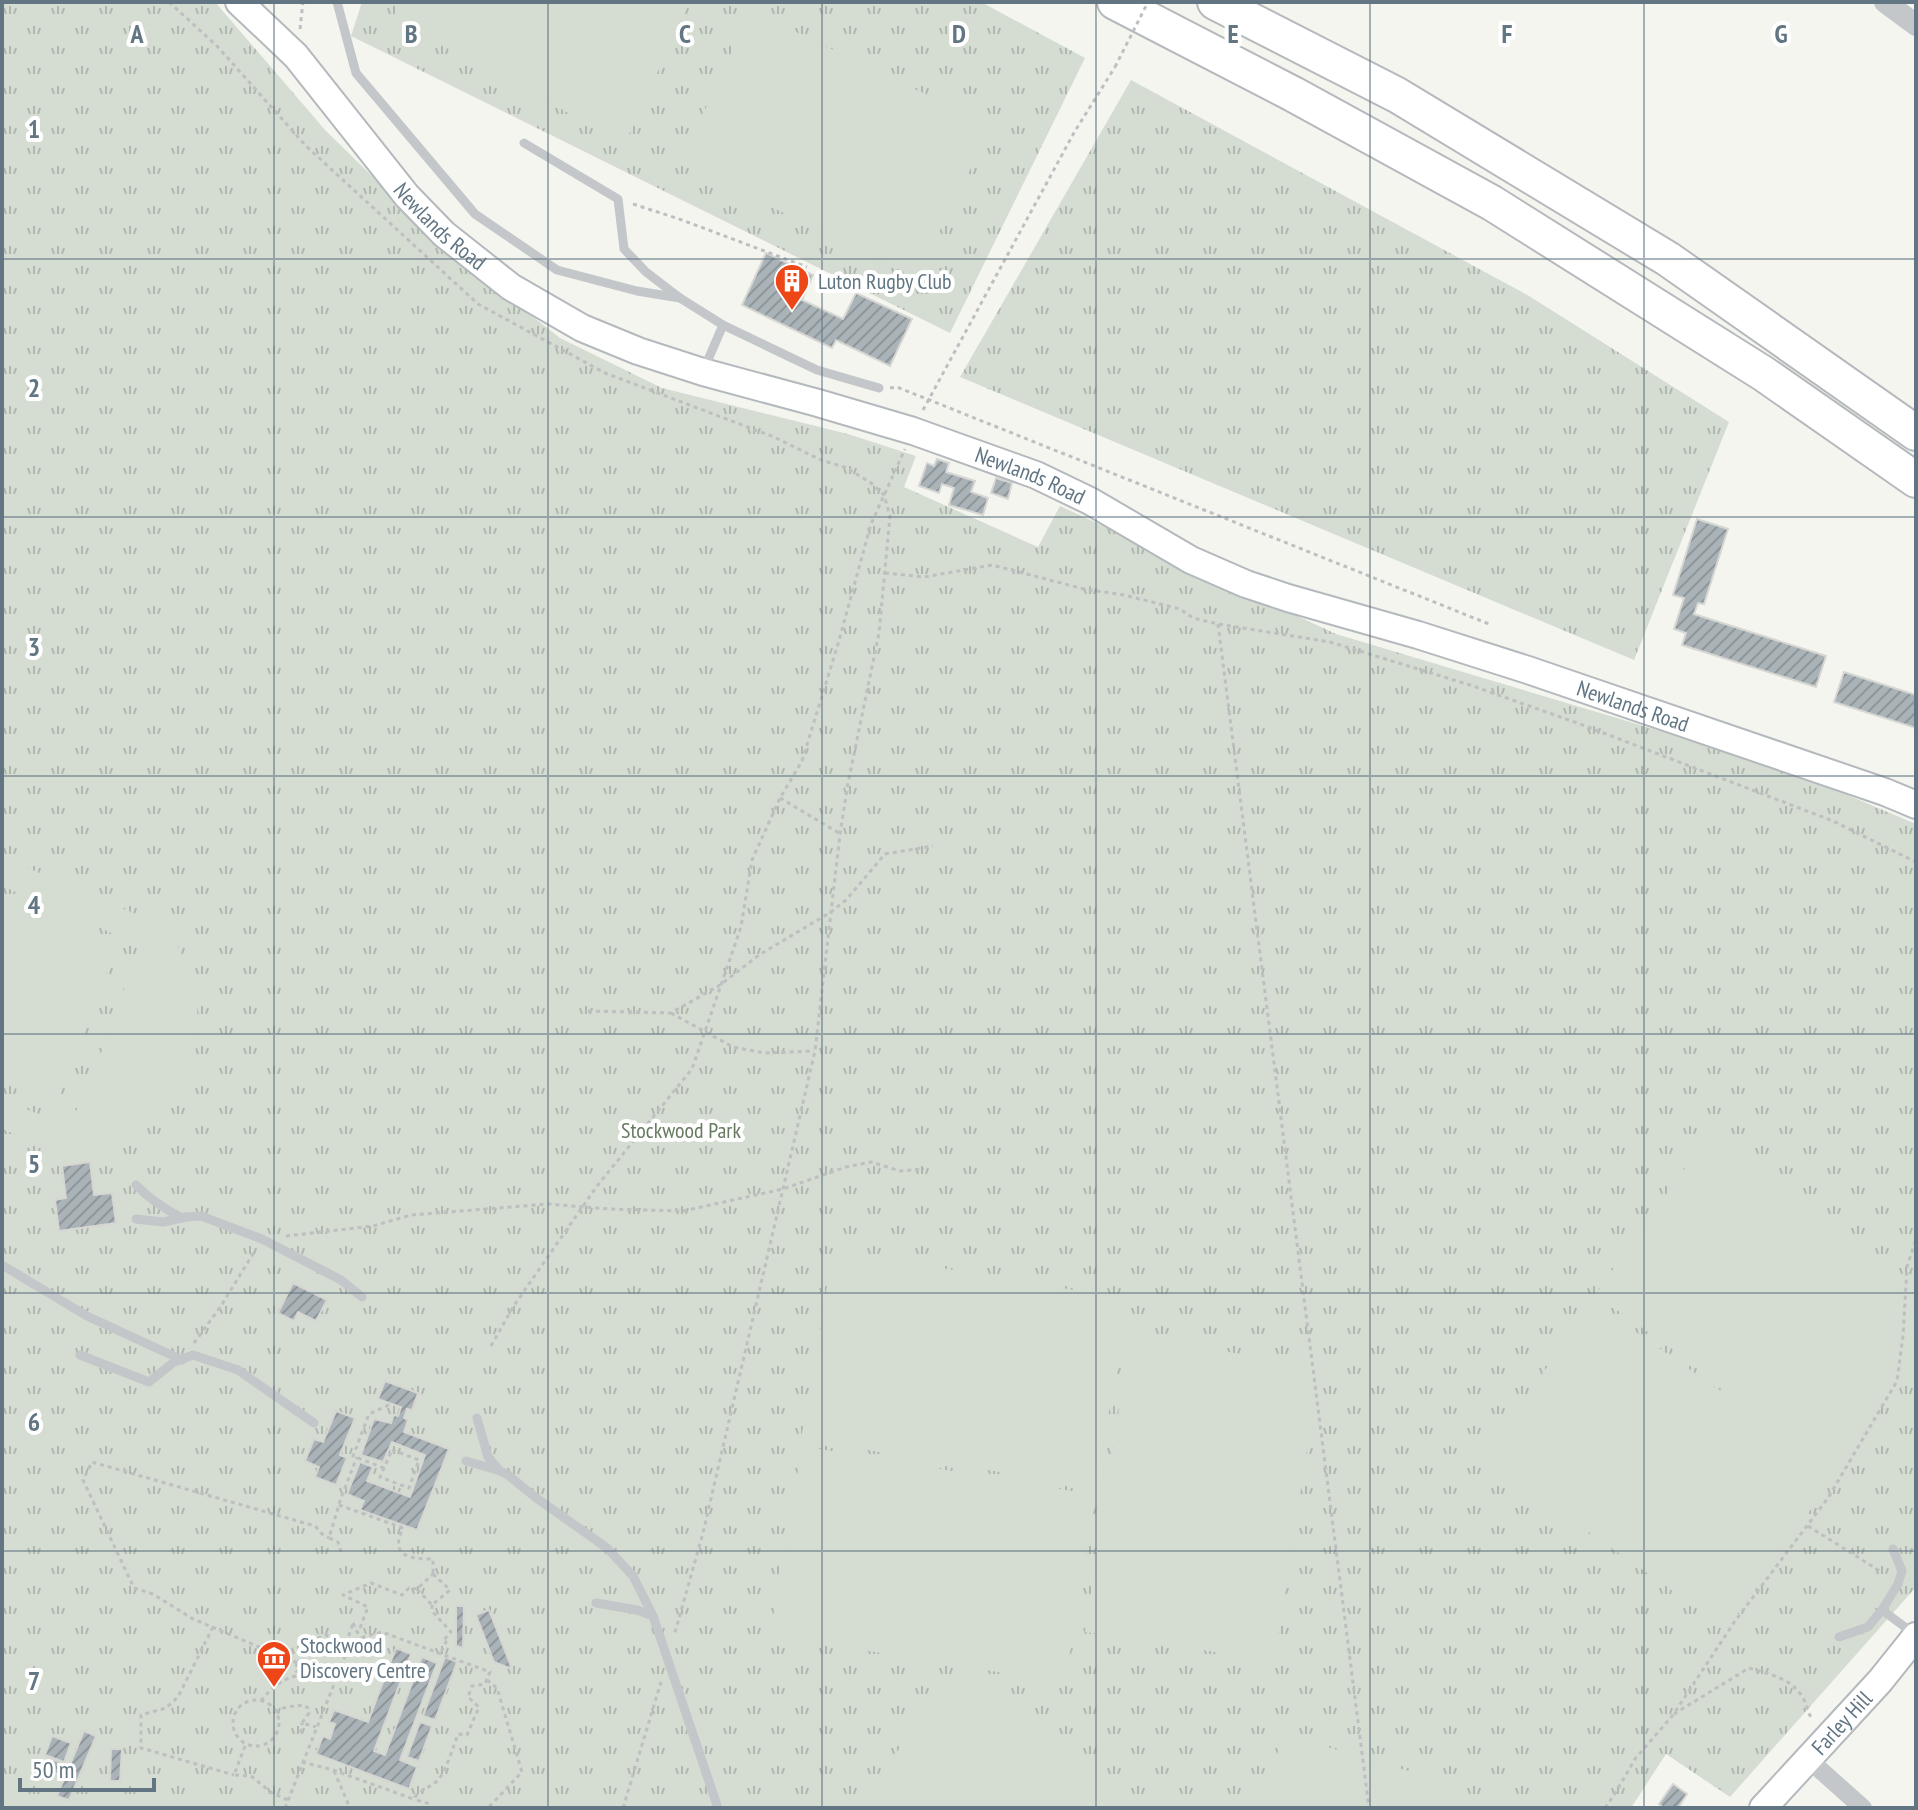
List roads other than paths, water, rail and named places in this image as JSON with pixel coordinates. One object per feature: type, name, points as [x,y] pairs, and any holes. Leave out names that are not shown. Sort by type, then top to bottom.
[{"type":"highway","points":[[1115,2],[1293,94],[1492,203],[1764,374],[1916,480]]},
{"type":"highway","points":[[1215,2],[1397,95],[1668,259],[1916,433]]},
{"type":"main road","name":"Newlands Road","points":[[239,2],[296,56],[407,196],[444,234],[511,287],[582,328],[638,351],[913,431],[1036,475],[1090,501],[1191,560],[1246,584],[1528,670],[1916,805]]},
{"type":"main road","name":"Farley Hill","points":[[1763,1808],[1880,1681],[1916,1636]]},
{"type":"street","points":[[1885,2],[1916,25]]},
{"type":"street","points":[[1808,1759],[1863,1808]]},
{"type":"lane","points":[[337,2],[356,73],[475,214],[557,270],[637,291],[680,298]]},
{"type":"lane","points":[[524,143],[618,199],[624,249],[646,272],[680,298],[723,325],[817,370],[879,388]]},
{"type":"lane","points":[[703,372],[723,325]]},
{"type":"lane","points":[[136,1185],[145,1195],[182,1218]]},
{"type":"lane","points":[[136,1219],[163,1222],[201,1216],[262,1239],[341,1280],[362,1297]]},
{"type":"lane","points":[[2,1265],[87,1316],[182,1360]]},
{"type":"lane","points":[[80,1355],[149,1382],[174,1362],[193,1355],[238,1370],[314,1423]]},
{"type":"lane","points":[[477,1418],[488,1457],[500,1471]]},
{"type":"lane","points":[[466,1461],[508,1475],[607,1548],[633,1576],[653,1616],[718,1808]]},
{"type":"lane","points":[[1839,1637],[1868,1627],[1898,1584],[1902,1571],[1893,1549]]},
{"type":"lane","points":[[596,1603],[653,1616]]},
{"type":"lane","points":[[1882,1610],[1916,1636]]},
{"type":"place","name":"Luton Rugby Club","points":[[792,312]]},
{"type":"place","name":"Stockwood Discovery Centre","points":[[274,1689]]},
{"type":"park label","name":"Stockwood Park","points":[[681,1130]]}]
